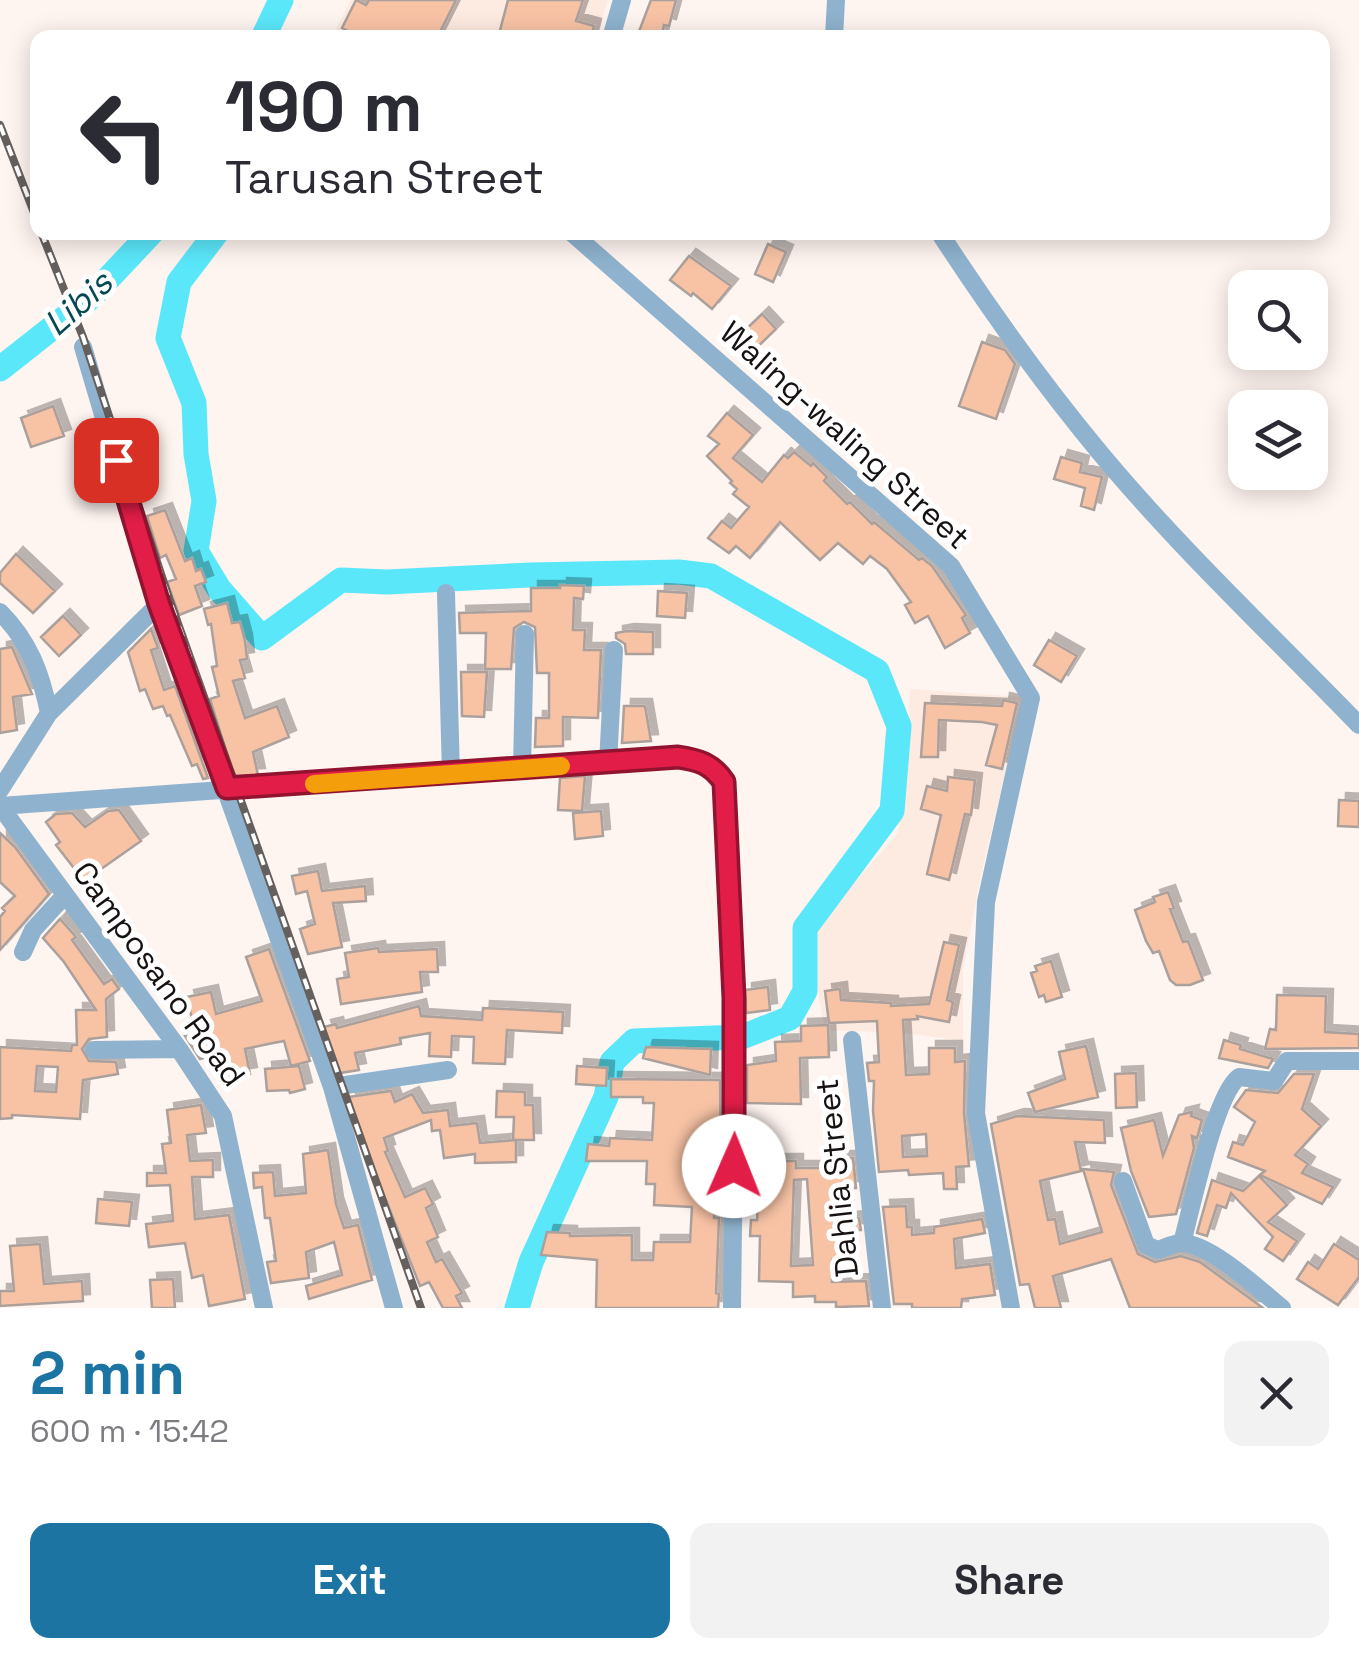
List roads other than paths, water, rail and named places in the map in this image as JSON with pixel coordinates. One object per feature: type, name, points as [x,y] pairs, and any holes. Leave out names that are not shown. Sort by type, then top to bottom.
[{"type":"street","points":[[613,30],[622,0]]},
{"type":"street","points":[[834,30],[836,0]]},
{"type":"street","name":"Waling-waling Street","points":[[581,240],[951,566],[1030,698],[986,902],[976,1113],[1011,1308]]},
{"type":"street","points":[[944,240],[1004,331],[1102,454],[1152,512],[1359,725]]},
{"type":"street","points":[[83,347],[159,604],[332,1087],[394,1308]]},
{"type":"street","points":[[446,593],[451,774]]},
{"type":"street","points":[[0,790],[49,713],[159,604]]},
{"type":"street","points":[[0,612],[18,630],[34,658],[49,713]]},
{"type":"street","points":[[522,768],[524,634]]},
{"type":"street","points":[[608,763],[614,650]]},
{"type":"street","points":[[0,806],[678,757],[699,760],[715,769],[724,782],[735,1039],[732,1308]]},
{"type":"street","name":"Camposano Road","points":[[0,806],[179,1049],[223,1116],[264,1308]]},
{"type":"street","points":[[23,952],[34,930],[65,895]]},
{"type":"street","name":"Dahlia Street","points":[[852,1040],[882,1308]]},
{"type":"street","points":[[94,1050],[179,1049]]},
{"type":"street","points":[[1182,1242],[1216,1119],[1232,1082],[1239,1078],[1274,1081],[1286,1061],[1359,1061]]},
{"type":"street","points":[[332,1087],[448,1070]]},
{"type":"street","points":[[1123,1181],[1146,1244],[1158,1250],[1182,1242],[1204,1252],[1243,1276],[1282,1308]]},
{"type":"waterway","name":"Libis","points":[[267,30],[281,0]]},
{"type":"waterway","name":"Libis","points":[[0,369],[90,298],[144,240]]},
{"type":"waterway","points":[[211,240],[179,282],[168,338],[194,403],[196,454],[204,501],[196,551],[219,589],[262,638],[341,580],[387,582],[679,572],[711,576],[877,671],[899,726],[892,811],[805,928],[805,991],[790,1018],[742,1037],[634,1041],[612,1062],[606,1097],[531,1262],[517,1308]]},
{"type":"railway","points":[[0,125],[30,202]]},
{"type":"railway","points":[[44,240],[83,337],[169,598],[421,1308]]}]
